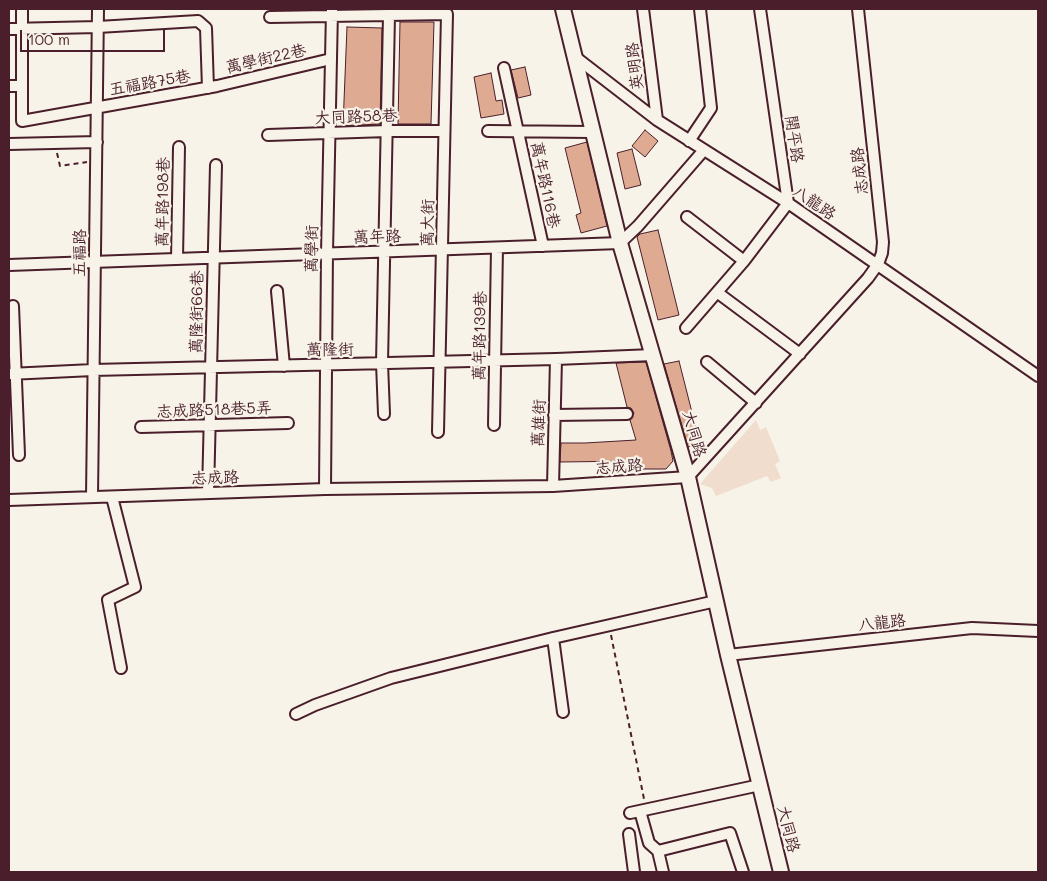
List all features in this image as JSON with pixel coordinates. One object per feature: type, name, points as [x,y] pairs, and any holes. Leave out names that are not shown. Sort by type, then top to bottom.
[{"type":"main road","name":"大同路","points":[[563,9],[620,243],[688,477],[728,655],[781,872]]},
{"type":"street","points":[[9,86],[22,86],[22,9]]},
{"type":"street","name":"五福路","points":[[92,497],[98,9]]},
{"type":"street","name":"英明路","points":[[643,9],[656,120]]},
{"type":"street","points":[[689,141],[711,108],[700,9]]},
{"type":"street","name":"開平路","points":[[760,9],[788,204]]},
{"type":"street","name":"志成路","points":[[9,500],[325,489],[552,486],[688,477],[868,278],[878,264],[882,253],[883,242],[858,9]]},
{"type":"street","points":[[270,17],[332,12],[389,15],[382,363],[384,414]]},
{"type":"street","name":"萬學街","points":[[325,489],[326,253],[332,12]]},
{"type":"street","name":"萬大街","points":[[389,15],[446,14],[438,432]]},
{"type":"street","points":[[9,29],[98,27],[198,21],[206,28],[208,88]]},
{"type":"street","name":"八龍路","points":[[573,55],[656,120],[878,264],[1038,376]]},
{"type":"street","name":"萬學街22巷","points":[[208,88],[331,59]]},
{"type":"street","name":"萬年路116巷","points":[[504,68],[543,246]]},
{"type":"street","name":"五福路75巷","points":[[22,86],[22,120],[208,88]]},
{"type":"street","name":"大同路58巷","points":[[268,135],[444,131]]},
{"type":"street","points":[[488,131],[592,132]]},
{"type":"street","points":[[9,144],[96,142]]},
{"type":"street","name":"萬年路198巷","points":[[177,259],[179,146]]},
{"type":"street","points":[[620,243],[638,226],[704,150]]},
{"type":"street","name":"萬隆街66巷","points":[[208,493],[216,165]]},
{"type":"street","points":[[686,328],[718,293],[788,204]]},
{"type":"street","points":[[687,217],[744,261]]},
{"type":"street","name":"萬年路","points":[[9,264],[620,243]]},
{"type":"street","name":"萬年路139巷","points":[[494,426],[497,248]]},
{"type":"street","points":[[277,291],[284,366]]},
{"type":"street","points":[[718,293],[800,354]]},
{"type":"street","points":[[13,306],[12,374],[19,455]]},
{"type":"street","name":"萬隆街","points":[[12,374],[94,370],[495,361],[653,355]]},
{"type":"street","name":"萬雄街","points":[[552,486],[556,359]]},
{"type":"street","points":[[707,362],[756,403]]},
{"type":"street","points":[[554,415],[627,414]]},
{"type":"street","name":"志成路518巷5弄","points":[[141,427],[288,423]]},
{"type":"street","points":[[112,497],[135,587],[108,600],[121,668]]},
{"type":"street","points":[[296,714],[315,705],[391,678],[553,638],[716,601]]},
{"type":"street","name":"八龍路","points":[[728,655],[972,628],[1038,631]]},
{"type":"street","points":[[553,638],[563,712]]},
{"type":"street","points":[[663,872],[658,851],[649,842],[639,811],[760,785]]},
{"type":"street","points":[[658,851],[730,833],[743,872]]},
{"type":"street","points":[[629,834],[634,872]]},
{"type":"path","points":[[55,144],[60,166],[96,160]]},
{"type":"path","points":[[609,625],[639,811]]},
{"type":"shaded area","points":[[756,420],[760,430],[766,427],[780,461],[775,464],[781,478],[771,482],[767,476],[716,496],[712,488],[700,484]]},
{"type":"building","points":[[400,22],[434,22],[431,124],[398,124]]},
{"type":"building","points":[[347,27],[382,28],[380,124],[343,126]]},
{"type":"building","points":[[525,67],[531,95],[518,98],[511,70]]},
{"type":"building","points":[[491,73],[496,101],[502,100],[504,114],[481,118],[474,77]]},
{"type":"building","points":[[645,130],[658,141],[645,157],[632,146]]},
{"type":"building","points":[[587,142],[607,226],[581,233],[576,215],[581,213],[565,148]]},
{"type":"building","points":[[632,149],[641,185],[625,189],[617,153]]},
{"type":"building","points":[[658,230],[679,315],[658,320],[637,237],[640,234]]},
{"type":"building","points":[[679,361],[700,444],[688,447],[664,364]]},
{"type":"building","points":[[646,362],[673,461],[666,469],[638,469],[636,461],[560,462],[561,443],[636,440],[630,420],[634,413],[631,408],[627,407],[616,363]]}]
